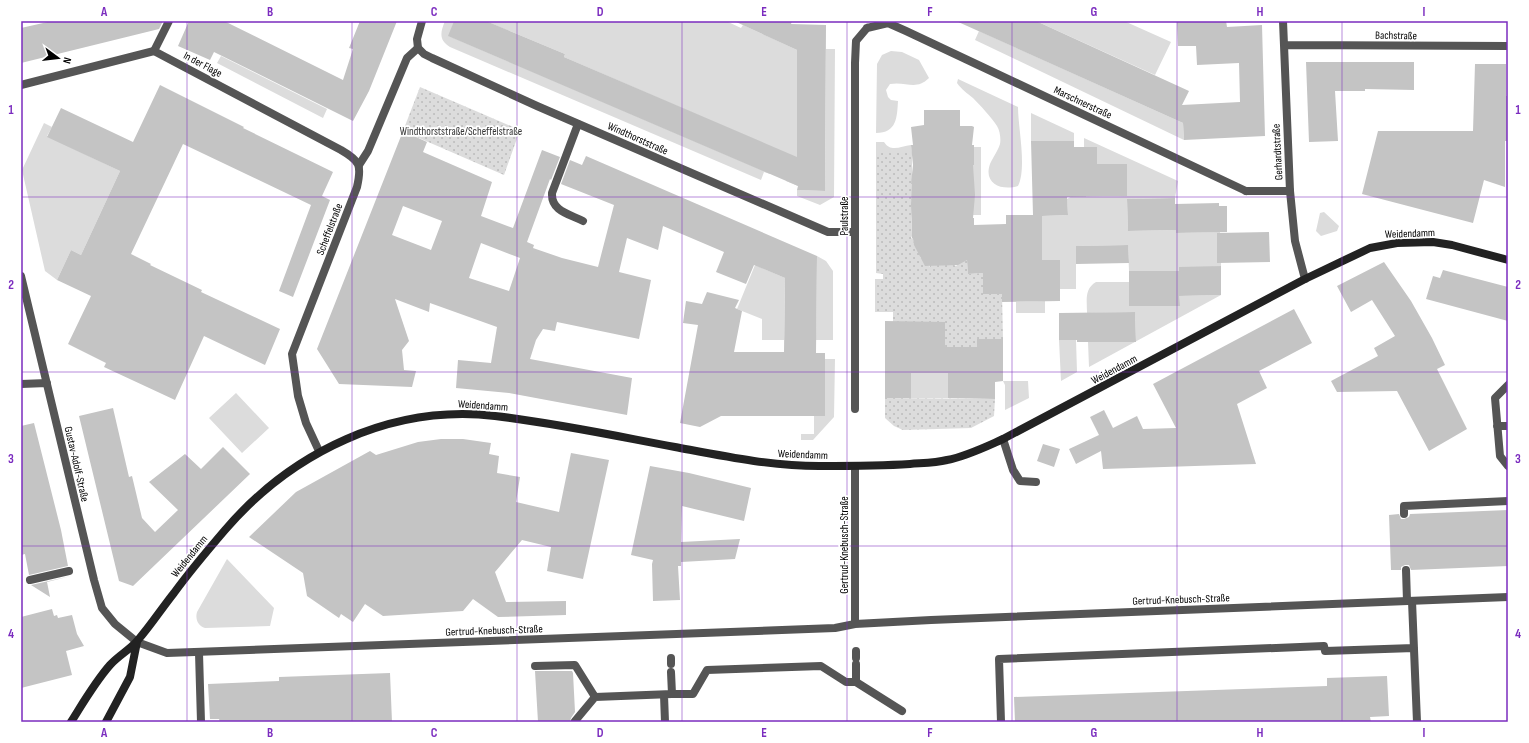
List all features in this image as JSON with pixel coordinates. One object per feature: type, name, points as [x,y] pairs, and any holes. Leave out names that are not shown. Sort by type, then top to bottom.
[{"type":"main road","name":"Weidendamm","points":[[71,722],[109,666],[121,653],[137,642],[173,593],[227,528],[269,486],[319,451],[355,435],[384,425],[438,415],[465,414],[528,420],[755,462],[797,466],[855,466],[891,465],[946,460],[977,451],[1003,439],[1305,279],[1370,248],[1397,243],[1433,242],[1452,245],[1508,260]]},
{"type":"main road","name":"Weidendamm","points":[[106,722],[130,677],[137,642]]},
{"type":"street","points":[[21,85],[154,51],[169,21]]},
{"type":"street","points":[[418,48],[417,39],[422,21]]},
{"type":"street","name":"Gerhardtstraße","points":[[1283,21],[1290,191],[1295,241],[1305,279]]},
{"type":"street","name":"Marschnerstraße","points":[[865,24],[888,23],[1246,191],[1290,191]]},
{"type":"street","name":"Paulstraße","points":[[855,408],[854,63],[856,41],[865,24]]},
{"type":"street","name":"Bachstraße","points":[[1284,45],[1508,46]]},
{"type":"street","name":"Windthorststraße","points":[[418,48],[424,54],[432,58],[578,124],[828,232],[854,232]]},
{"type":"street","name":"Scheffelstraße","points":[[319,451],[306,423],[298,396],[292,354],[357,187],[360,174],[359,165],[368,151],[407,58],[418,48]]},
{"type":"street","name":"In der Flage","points":[[154,51],[341,150],[353,157],[359,165]]},
{"type":"street","points":[[578,124],[552,193],[552,198],[554,206],[558,209],[583,221]]},
{"type":"street","name":"Gustav-Adolf-Straße","points":[[21,276],[92,573],[102,608],[115,624],[137,642]]},
{"type":"street","points":[[21,384],[47,383]]},
{"type":"street","points":[[1508,385],[1495,398],[1500,456],[1508,466]]},
{"type":"street","points":[[1497,426],[1508,426]]},
{"type":"street","points":[[1003,439],[1013,470],[1020,481],[1036,482]]},
{"type":"street","name":"Gertrud-Knebusch-Straße","points":[[855,466],[855,624]]},
{"type":"street","points":[[1404,514],[1404,506],[1508,502]]},
{"type":"street","points":[[1406,570],[1414,648],[1417,722]]},
{"type":"street","points":[[30,580],[69,571]]},
{"type":"street","name":"Gertrud-Knebusch-Straße","points":[[137,642],[168,653],[199,653],[835,628],[855,624],[945,619],[1508,597]]},
{"type":"street","points":[[1001,722],[999,659],[1324,646],[1324,651],[1414,648]]},
{"type":"street","points":[[199,653],[201,722]]},
{"type":"street","points":[[856,658],[856,682]]},
{"type":"street","points":[[535,666],[575,664],[595,697]]},
{"type":"street","points":[[665,722],[671,664]]},
{"type":"street","points":[[575,721],[595,697],[693,694],[707,670],[821,666],[846,682],[856,682],[902,711]]},
{"type":"green space","points":[[445,21],[454,21],[449,36],[764,171],[774,148],[564,57],[565,54],[488,22],[726,21],[741,28],[743,25],[797,50],[798,186],[786,181],[791,166],[776,160],[770,174],[764,172],[761,180],[450,47],[442,39],[441,33]]},
{"type":"green space","points":[[1036,21],[1124,21],[1171,42],[1155,75]]},
{"type":"green space","points":[[979,31],[1183,123],[1184,140],[975,40]]},
{"type":"green space","points":[[826,49],[835,49],[834,197],[820,205],[797,196],[797,190],[825,191]]},
{"type":"green space","points":[[891,51],[902,52],[919,60],[929,78],[920,84],[915,85],[896,83],[890,84],[886,90],[888,97],[891,100],[898,101],[896,118],[892,127],[888,130],[876,133],[877,64],[882,55]]},
{"type":"green space","points":[[221,56],[327,109],[323,118],[217,63]]},
{"type":"green space","points":[[958,79],[1018,107],[1022,169],[1018,186],[1000,187],[989,177],[990,164],[1000,144],[999,130],[986,112],[957,83]]},
{"type":"green space","name":"Windthorststraße/Scheffelstraße","points":[[420,87],[520,130],[504,175],[403,131]]},
{"type":"green space","points":[[1031,113],[1074,133],[1074,141],[1031,141]]},
{"type":"green space","points":[[44,123],[52,127],[47,136],[120,171],[81,255],[71,250],[57,280],[45,271],[22,170]]},
{"type":"green space","points":[[1084,138],[1178,181],[1175,198],[1127,199],[1128,231],[1176,230],[1176,233],[1220,232],[1220,239],[1217,240],[1217,257],[1221,258],[1221,266],[1179,271],[1129,271],[1128,245],[1076,246],[1076,289],[1060,289],[1060,271],[1056,271],[1056,260],[1041,260],[1040,235],[1042,234],[1042,216],[1068,215],[1067,199],[1072,196],[1085,178],[1086,197],[1127,196],[1126,164],[1097,164],[1097,147],[1084,147]]},
{"type":"green space","points":[[876,142],[884,142],[893,148],[911,145],[912,153],[876,153]]},
{"type":"green space","points":[[973,147],[981,147],[981,215],[973,215]]},
{"type":"green space","points":[[876,153],[912,153],[911,238],[913,239],[914,244],[921,243],[920,257],[930,267],[930,265],[956,266],[967,256],[968,274],[983,273],[983,294],[1002,294],[1003,339],[978,339],[977,347],[945,347],[945,322],[893,322],[893,312],[875,312],[875,279],[883,279],[883,274],[876,273]]},
{"type":"green space","points":[[1324,212],[1339,226],[1337,231],[1321,236],[1316,231],[1320,213]]},
{"type":"green space","points":[[817,256],[826,261],[833,271],[833,340],[816,340]]},
{"type":"green space","points":[[755,265],[785,278],[784,340],[762,340],[762,319],[737,309]]},
{"type":"green space","points":[[1096,282],[1129,282],[1130,306],[1179,305],[1179,296],[1221,295],[1136,341],[1135,312],[1087,313],[1088,292],[1092,285]]},
{"type":"green space","points":[[1045,301],[1045,313],[1016,313],[1016,302]]},
{"type":"green space","points":[[1059,340],[1076,340],[1077,372],[1061,381]]},
{"type":"green space","points":[[1088,342],[1135,342],[1089,367]]},
{"type":"green space","points":[[825,359],[835,359],[834,417],[813,440],[801,440],[801,434],[814,434],[814,416]]},
{"type":"green space","points":[[911,373],[948,373],[948,398],[911,398]]},
{"type":"green space","points":[[1003,381],[1028,381],[1029,398],[1005,410],[1005,385]]},
{"type":"green space","points":[[236,393],[269,428],[242,453],[209,418]]},
{"type":"green space","points":[[885,398],[995,399],[994,416],[971,428],[903,430],[894,426],[885,418]]},
{"type":"green space","points":[[227,559],[274,608],[270,626],[205,628],[199,624],[196,617],[197,612]]},
{"type":"building","points":[[52,21],[163,21],[159,29],[21,63],[21,28]]},
{"type":"building","points":[[189,21],[224,21],[343,80],[353,49],[349,48],[360,21],[397,21],[369,91],[353,121],[214,52],[210,60],[178,46]]},
{"type":"building","points":[[454,21],[486,21],[565,54],[564,57],[797,157],[797,50],[734,21],[792,21],[791,24],[826,25],[825,191],[797,190],[798,186],[448,36]]},
{"type":"building","points":[[956,21],[1036,21],[1189,91],[1182,105],[1240,102],[1239,63],[1197,65],[1196,46],[1178,46],[1177,21],[1226,21],[1227,27],[1262,25],[1265,136],[1184,140],[1183,123]]},
{"type":"building","points":[[1306,62],[1414,62],[1414,90],[1365,89],[1365,91],[1335,91],[1338,141],[1309,142]]},
{"type":"building","points":[[1475,64],[1506,64],[1508,141],[1505,141],[1505,187],[1484,180],[1473,223],[1362,194],[1378,131],[1473,131]]},
{"type":"building","points":[[160,85],[333,172],[322,196],[330,200],[293,297],[279,291],[311,205],[183,144],[131,254],[151,264],[150,265],[202,290],[201,292],[280,329],[265,365],[204,336],[175,400],[104,367],[106,363],[68,344],[91,296],[57,280],[71,250],[81,255],[120,171],[47,137],[61,108],[133,142]]},
{"type":"building","points":[[924,110],[960,110],[960,126],[974,127],[972,145],[974,145],[974,225],[1006,224],[1006,215],[1033,215],[1031,141],[1074,141],[1074,147],[1097,147],[1097,164],[1127,164],[1127,196],[1067,197],[1068,215],[1042,216],[1042,260],[1060,260],[1060,301],[1002,302],[1002,294],[983,294],[983,273],[968,274],[967,260],[958,265],[925,266],[912,238],[911,204],[913,165],[911,145],[913,145],[911,127],[924,125]]},
{"type":"building","points":[[403,131],[427,142],[423,152],[492,182],[481,216],[513,228],[542,150],[560,157],[551,180],[550,179],[527,242],[534,245],[533,248],[562,258],[598,267],[614,205],[561,184],[570,160],[582,165],[586,156],[817,256],[816,353],[825,353],[825,416],[721,416],[700,427],[680,423],[698,325],[683,323],[686,301],[702,304],[707,292],[739,300],[735,308],[742,311],[734,352],[784,352],[785,278],[754,265],[746,284],[716,272],[724,252],[663,226],[658,250],[627,238],[619,272],[651,280],[639,339],[557,322],[555,331],[543,329],[536,340],[530,359],[632,378],[627,415],[509,393],[456,388],[458,360],[491,363],[497,327],[430,303],[429,312],[395,299],[409,341],[402,350],[404,370],[416,371],[412,387],[339,384],[317,349]],"holes":[[[403,206],[442,221],[431,250],[392,235]],[[481,243],[520,258],[509,291],[469,278]]]},
{"type":"building","points":[[1175,198],[1175,204],[1219,203],[1219,206],[1227,206],[1227,232],[1176,233],[1176,230],[1128,231],[1127,199]]},
{"type":"building","points":[[1269,232],[1270,262],[1217,263],[1217,233]]},
{"type":"building","points":[[1128,245],[1129,263],[1076,264],[1076,246]]},
{"type":"building","points":[[1384,262],[1411,301],[1432,338],[1445,365],[1437,369],[1467,429],[1429,451],[1397,391],[1337,392],[1331,381],[1378,356],[1374,348],[1395,336],[1372,300],[1351,312],[1337,286]]},
{"type":"building","points":[[1221,266],[1221,295],[1179,296],[1180,306],[1129,306],[1129,271],[1179,271],[1179,267]]},
{"type":"building","points":[[1443,270],[1508,287],[1508,321],[1426,299],[1433,276],[1440,278]]},
{"type":"building","points":[[1294,309],[1312,343],[1259,371],[1267,388],[1237,404],[1256,464],[1103,469],[1101,451],[1076,464],[1069,449],[1099,435],[1090,417],[1104,410],[1113,428],[1137,416],[1143,429],[1176,428],[1153,384]]},
{"type":"building","points":[[1135,312],[1136,342],[1077,342],[1077,340],[1059,340],[1059,313]]},
{"type":"building","points":[[885,321],[945,322],[945,347],[977,347],[977,339],[1003,339],[1003,381],[995,382],[995,399],[948,398],[948,373],[911,373],[911,398],[885,398]]},
{"type":"building","points":[[113,408],[129,477],[132,476],[142,518],[155,532],[178,510],[149,482],[185,454],[201,469],[223,447],[250,474],[133,586],[119,581],[79,416]]},
{"type":"building","points":[[34,423],[61,530],[68,566],[29,575],[25,554],[21,555],[21,426]]},
{"type":"building","points":[[441,439],[463,439],[491,443],[489,454],[499,456],[497,473],[520,477],[516,502],[559,512],[571,453],[609,460],[583,579],[547,571],[551,547],[522,540],[495,572],[506,602],[566,601],[566,615],[498,617],[473,599],[463,611],[383,616],[365,604],[353,622],[341,614],[339,618],[307,596],[303,573],[249,537],[296,492],[370,451],[376,455],[418,442]]},
{"type":"building","points":[[1043,444],[1060,449],[1054,467],[1037,461]]},
{"type":"building","points":[[650,466],[689,473],[751,488],[744,521],[682,506],[681,542],[740,539],[735,559],[681,562],[681,566],[678,566],[680,600],[653,601],[653,560],[631,555]]},
{"type":"building","points":[[1508,510],[1508,566],[1411,570],[1409,565],[1405,565],[1401,567],[1401,570],[1391,570],[1389,515],[1399,514],[1401,519],[1404,519],[1409,517],[1410,514]]},
{"type":"building","points":[[71,576],[47,582],[50,597],[31,585]]},
{"type":"building","points":[[52,609],[54,616],[57,615],[58,618],[72,615],[77,634],[84,646],[66,651],[72,675],[21,688],[21,617]]},
{"type":"building","points":[[535,671],[572,671],[575,712],[570,722],[538,722]]},
{"type":"building","points":[[390,673],[392,722],[220,722],[219,719],[210,719],[208,684],[279,681],[279,677]]},
{"type":"building","points":[[1387,676],[1389,716],[1370,717],[1371,722],[1015,722],[1014,697],[1327,686],[1327,678]]}]
